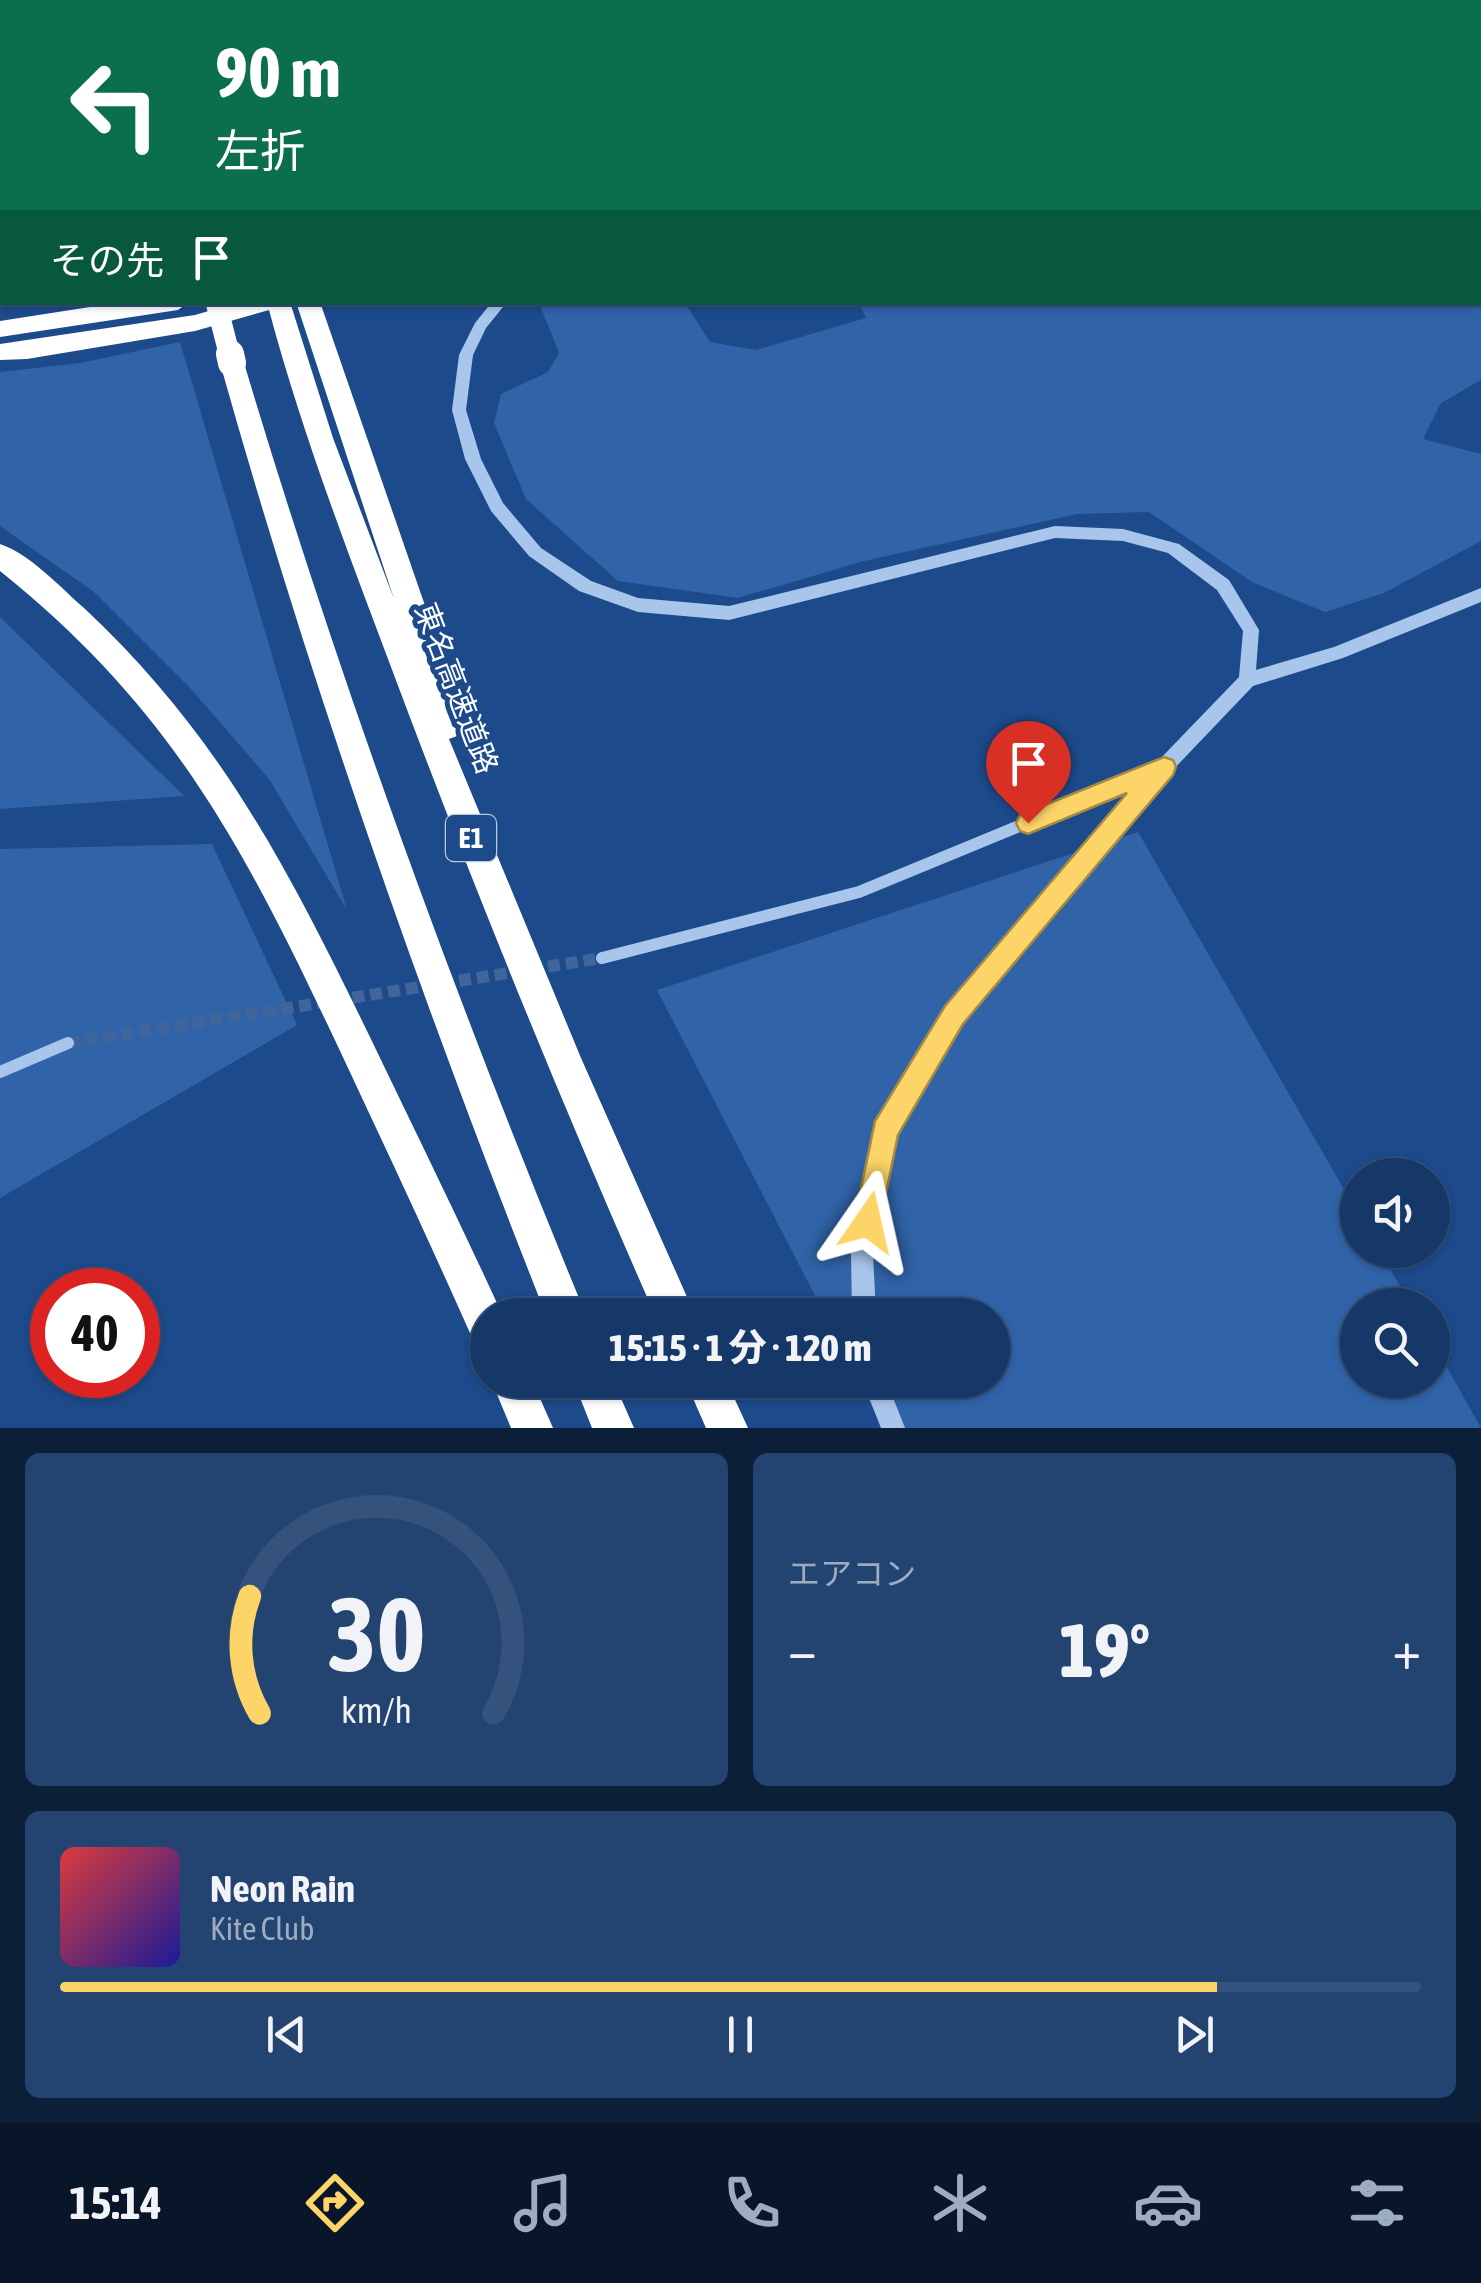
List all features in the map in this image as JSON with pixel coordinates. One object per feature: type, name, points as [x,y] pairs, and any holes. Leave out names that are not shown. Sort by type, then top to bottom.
[{"type":"highway","points":[[0,329],[158,305]]},
{"type":"highway","points":[[217,305],[276,518],[336,707],[475,1092],[559,1298]]},
{"type":"highway","points":[[0,352],[28,351],[195,323],[258,305]]},
{"type":"highway","name":"東名高速道路","points":[[280,305],[305,345],[470,836],[590,1130],[667,1298]]},
{"type":"highway","points":[[305,345],[308,305]]},
{"type":"highway","points":[[0,555],[54,596],[126,669],[168,716],[235,810],[319,970],[474,1298]]},
{"type":"highway","points":[[519,1398],[532,1428]]},
{"type":"highway","points":[[600,1398],[613,1428]]},
{"type":"highway","points":[[713,1398],[727,1428]]},
{"type":"street","points":[[498,305],[480,326],[466,356],[459,410],[473,459],[498,507],[535,552],[585,586],[638,605],[729,613],[1055,532],[1123,535],[1173,548],[1223,585],[1250,630],[1248,680]]},
{"type":"street","points":[[863,1298],[862,1253],[885,1130],[954,1015],[1164,767],[1248,680],[1337,653],[1481,595]]},
{"type":"street","points":[[602,958],[858,892],[1164,767]]},
{"type":"street","points":[[0,1072],[68,1043]]},
{"type":"street","points":[[881,1398],[892,1428]]},
{"type":"shaded area","points":[[540,305],[686,305],[710,342],[756,350],[866,318],[860,305],[1481,305],[1481,380],[1441,403],[1423,439],[1481,454],[1481,541],[1384,593],[1325,612],[1252,582],[1149,512],[1077,514],[864,561],[738,598],[618,581],[526,499],[494,423],[501,394],[548,372],[559,353]]},
{"type":"shaded area","points":[[180,342],[347,910],[269,779],[191,689],[94,592],[0,526],[0,372],[80,363]]},
{"type":"shaded area","points":[[0,617],[184,796],[0,809]]},
{"type":"shaded area","points":[[1138,832],[1340,1183],[1340,1268],[1389,1268],[1401,1288],[1340,1288],[1340,1398],[1450,1398],[1450,1372],[1481,1428],[883,1428],[868,1398],[1010,1398],[1010,1298],[816,1298],[657,990]]},
{"type":"shaded area","points":[[212,844],[297,1025],[0,1198],[0,849]]},
{"type":"tunnel","points":[[68,1043],[602,958]]},
{"type":"route","points":[[868,1222],[885,1130],[954,1015],[1164,767],[1028,823]]}]
